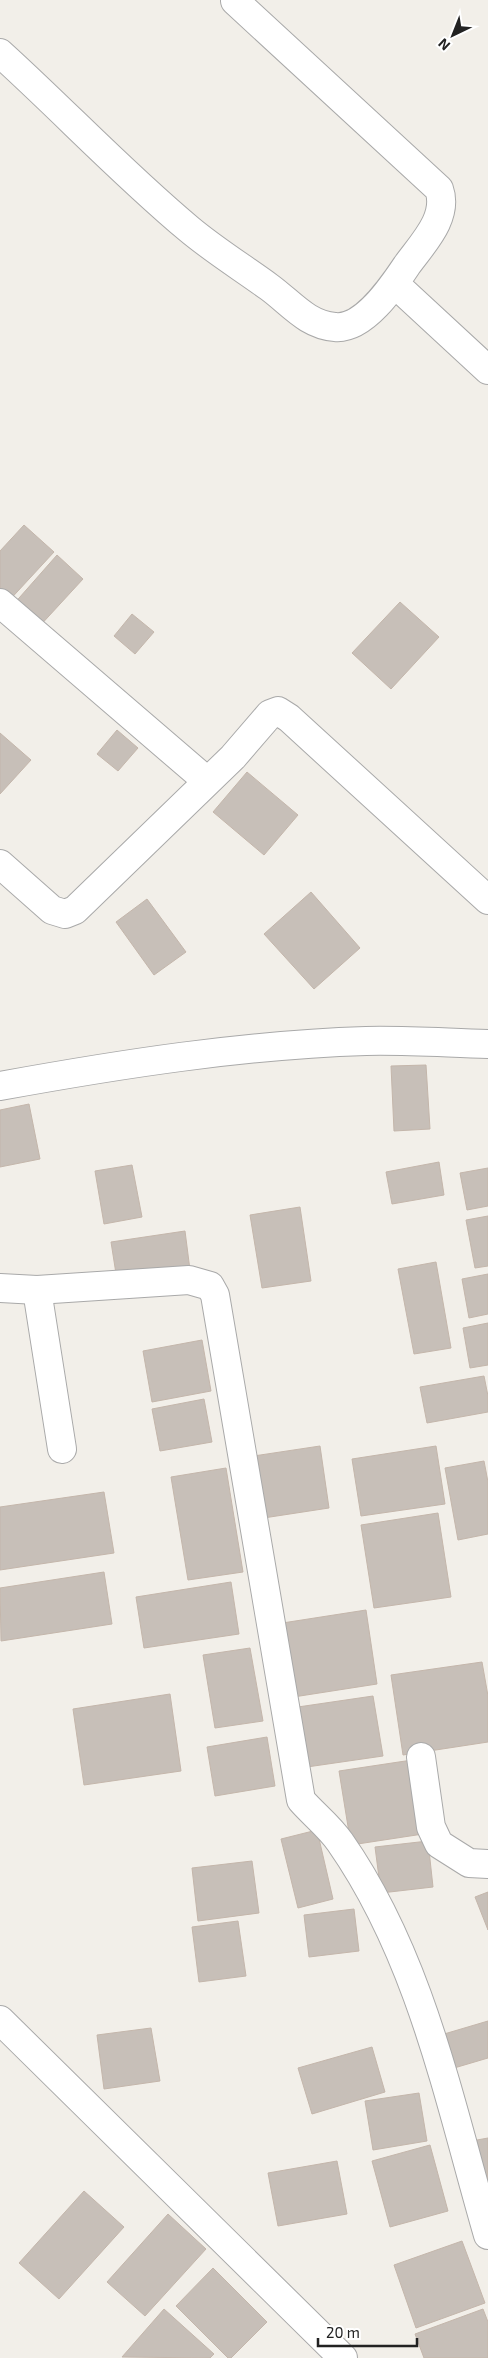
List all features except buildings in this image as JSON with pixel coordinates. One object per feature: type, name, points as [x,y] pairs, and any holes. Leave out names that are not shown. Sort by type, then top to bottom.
[{"type":"street","points":[[0,53],[132,179],[191,231],[270,288],[313,323],[337,328],[360,320],[385,298],[437,221],[443,201],[439,189],[235,1]]},
{"type":"street","points":[[395,284],[488,370]]},
{"type":"street","points":[[0,603],[207,780]]},
{"type":"street","points":[[0,864],[52,910],[65,914],[75,910],[88,900],[232,757],[270,714],[278,711],[289,718],[488,900]]},
{"type":"street","points":[[0,1086],[94,1069],[264,1048],[367,1041],[488,1044]]},
{"type":"street","points":[[0,1288],[37,1290],[189,1280],[210,1286],[215,1295],[301,1800],[339,1840],[361,1875],[383,1913],[412,1980],[450,2102],[488,2235]]},
{"type":"street","points":[[37,1290],[62,1449]]},
{"type":"street","points":[[422,1757],[431,1827],[439,1844],[469,1863],[488,1864]]},
{"type":"street","points":[[0,2020],[343,2358]]}]
